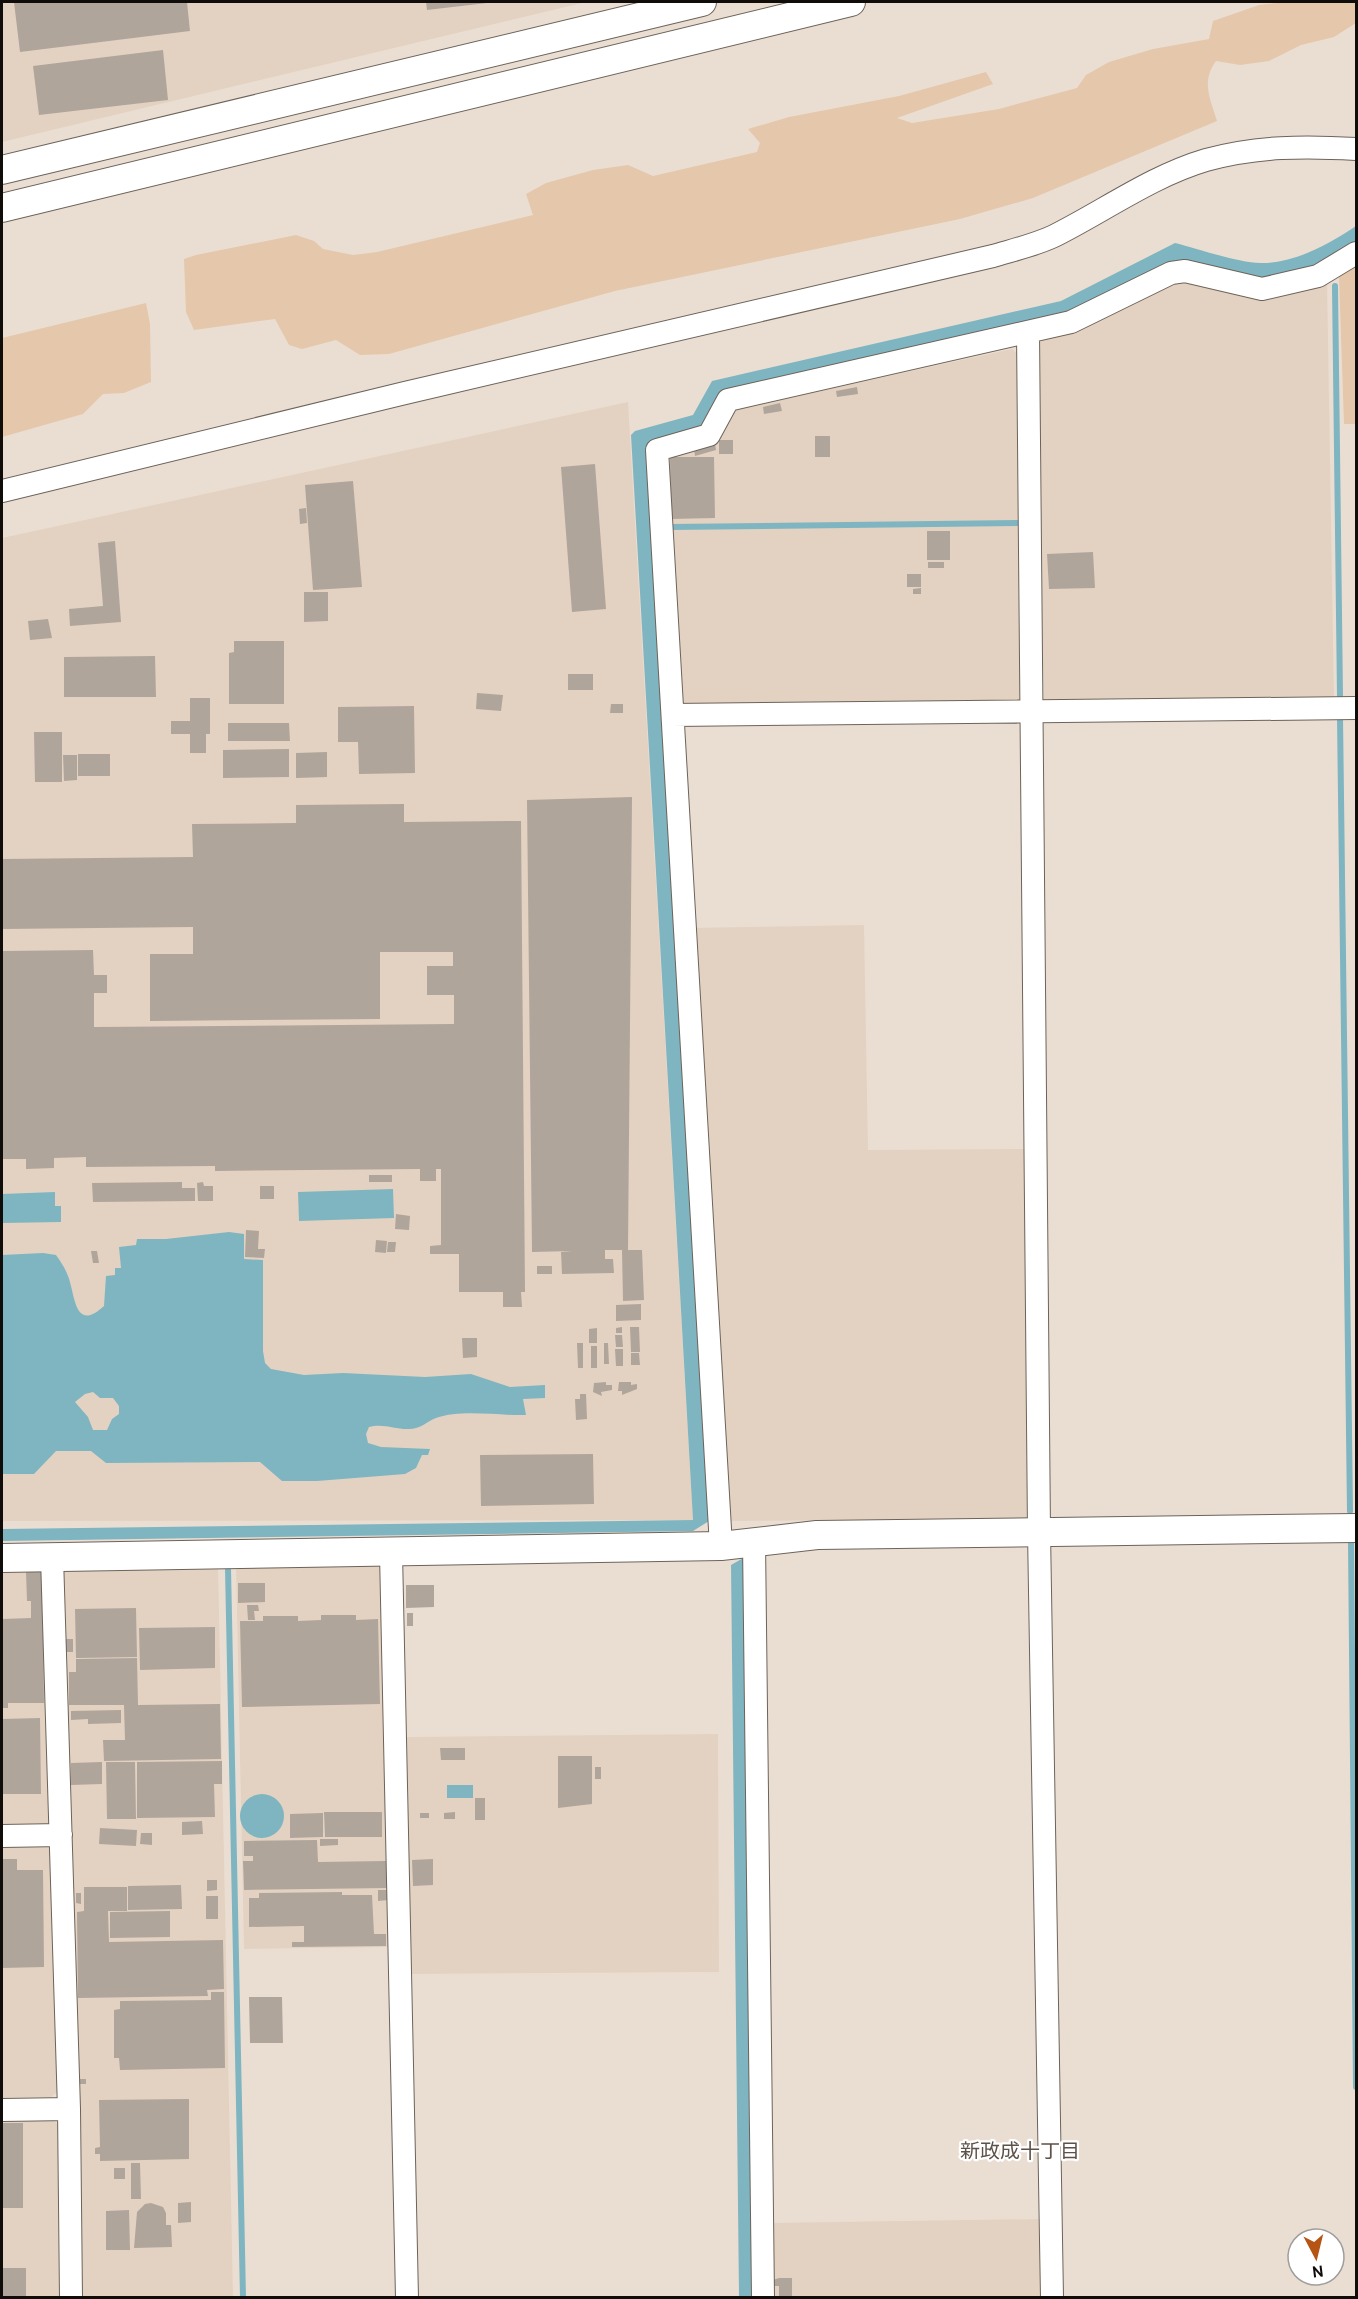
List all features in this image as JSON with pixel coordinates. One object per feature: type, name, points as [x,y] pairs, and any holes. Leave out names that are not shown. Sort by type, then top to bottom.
[{"type":"street","points":[[2,170],[702,2]]},
{"type":"street","points":[[2,208],[851,2]]},
{"type":"street","points":[[2,491],[405,393],[993,256],[1051,237],[1163,177],[1205,161],[1254,149],[1299,145],[1356,149]]},
{"type":"street","points":[[721,1546],[657,450],[709,435],[728,400],[1071,322],[1170,273],[1185,271],[1262,289],[1318,276],[1356,253]]},
{"type":"street","points":[[1028,332],[1039,1532],[1052,2298]]},
{"type":"street","points":[[673,715],[1356,708]]},
{"type":"street","points":[[2,1558],[721,1546],[817,1535],[1356,1528]]},
{"type":"street","points":[[754,1542],[763,2298]]},
{"type":"street","points":[[391,1553],[407,2298]]},
{"type":"street","points":[[52,1557],[69,2109],[72,2298]]},
{"type":"street","points":[[2,1836],[61,1835]]},
{"type":"street","points":[[2,2110],[69,2109]]},
{"type":"shaded area","points":[[2,2],[586,2],[2,142]]},
{"type":"shaded area","points":[[1286,2],[1356,2],[1356,23],[1334,37],[1301,45],[1269,61],[1240,65],[1216,61],[1209,76],[1208,90],[1217,121],[1033,198],[960,219],[615,291],[389,354],[360,355],[336,340],[302,349],[289,345],[275,319],[194,330],[186,312],[184,259],[196,255],[296,235],[314,241],[323,249],[353,255],[377,252],[533,215],[526,194],[546,183],[593,170],[628,165],[653,176],[757,152],[760,143],[748,129],[789,117],[899,96],[986,72],[993,84],[897,118],[912,123],[999,109],[1077,88],[1086,75],[1109,62],[1153,49],[1209,39],[1213,21],[1259,5]]},
{"type":"shaded area","points":[[1356,264],[1356,424],[1344,424],[1339,277]]},
{"type":"shaded area","points":[[1327,279],[1334,700],[1044,705],[1036,348],[1044,336],[1179,280]]},
{"type":"shaded area","points":[[146,303],[150,324],[151,382],[124,393],[103,394],[83,414],[2,437],[2,338]]},
{"type":"shaded area","points":[[1012,349],[1018,354],[1022,704],[687,709],[677,703],[665,457],[734,410]]},
{"type":"shaded area","points":[[628,402],[693,1520],[2,1521],[2,538]]},
{"type":"shaded area","points":[[864,925],[868,1150],[1029,1149],[1030,1519],[727,1521],[690,928]]},
{"type":"shaded area","points":[[384,1562],[391,1947],[244,1949],[236,1564]]},
{"type":"shaded area","points":[[218,1565],[233,2297],[81,2297],[59,1567]]},
{"type":"shaded area","points":[[47,1567],[52,1825],[2,1826],[2,1568]]},
{"type":"shaded area","points":[[718,1734],[719,1972],[410,1974],[404,1737]]},
{"type":"shaded area","points":[[53,1844],[59,2091],[51,2097],[2,2098],[2,1845]]},
{"type":"shaded area","points":[[52,2119],[63,2129],[65,2297],[2,2297],[2,2120]]},
{"type":"shaded area","points":[[1042,2219],[1041,2297],[771,2297],[770,2223]]},
{"type":"water","points":[[1356,226],[1356,241],[1309,268],[1263,279],[1181,262],[1067,312],[721,394],[700,428],[647,444],[709,1521],[693,1531],[2,1541],[2,1529],[693,1520],[631,435],[635,431],[693,415],[712,381],[1061,301],[1175,243],[1243,261],[1275,262],[1312,251]]},
{"type":"water","points":[[393,1189],[394,1218],[299,1221],[298,1192]]},
{"type":"water","points":[[55,1192],[55,1206],[61,1206],[61,1222],[2,1223],[2,1194]]},
{"type":"water","points":[[229,1232],[244,1234],[244,1259],[263,1260],[263,1351],[265,1363],[271,1369],[304,1375],[343,1373],[425,1377],[471,1374],[510,1387],[545,1385],[545,1398],[523,1399],[526,1415],[457,1414],[436,1418],[414,1428],[369,1427],[366,1434],[368,1443],[381,1447],[430,1449],[428,1455],[422,1455],[416,1468],[405,1474],[317,1481],[282,1481],[260,1462],[106,1463],[91,1451],[56,1451],[34,1474],[2,1474],[2,1255],[43,1253],[56,1255],[67,1273],[77,1308],[87,1316],[104,1306],[106,1276],[115,1275],[115,1268],[121,1268],[119,1247],[136,1245],[137,1239],[166,1239]],"holes":[[[93,1392],[100,1398],[113,1398],[119,1406],[119,1414],[112,1419],[107,1430],[93,1430],[88,1417],[75,1402],[85,1394]]]},
{"type":"water","points":[[745,1557],[753,2298],[739,2297],[731,1565]]},
{"type":"water","points":[[447,1785],[473,1785],[473,1798],[447,1798]]},
{"type":"water","points":[[262,1794],[278,1800],[284,1816],[278,1832],[262,1838],[246,1832],[240,1816],[246,1800]]},
{"type":"building","points":[[14,2],[187,2],[190,31],[20,52]]},
{"type":"building","points":[[426,2],[487,2],[487,3],[427,10]]},
{"type":"building","points":[[163,50],[168,100],[39,115],[33,66]]},
{"type":"building","points":[[857,387],[858,394],[837,397],[836,391]]},
{"type":"building","points":[[780,403],[782,411],[764,414],[763,407]]},
{"type":"building","points":[[815,436],[830,436],[830,457],[815,457]]},
{"type":"building","points":[[719,440],[733,440],[733,454],[719,454]]},
{"type":"building","points":[[715,444],[716,450],[695,456],[694,449]]},
{"type":"building","points":[[670,457],[714,457],[715,518],[671,519]]},
{"type":"building","points":[[595,464],[606,609],[572,612],[561,467]]},
{"type":"building","points":[[353,481],[362,587],[313,590],[305,485]]},
{"type":"building","points":[[306,508],[307,523],[300,524],[299,509]]},
{"type":"building","points":[[927,531],[950,531],[950,560],[927,560]]},
{"type":"building","points":[[115,541],[121,622],[70,626],[69,609],[103,606],[98,543]]},
{"type":"building","points":[[1093,552],[1095,588],[1049,589],[1047,554]]},
{"type":"building","points":[[928,562],[944,562],[944,568],[928,568]]},
{"type":"building","points":[[907,574],[921,574],[921,587],[907,587]]},
{"type":"building","points":[[921,588],[921,594],[913,594],[913,589]]},
{"type":"building","points":[[304,592],[328,592],[328,621],[304,622]]},
{"type":"building","points":[[48,619],[52,638],[30,640],[28,621]]},
{"type":"building","points":[[234,641],[284,641],[284,704],[229,704],[229,653],[234,652]]},
{"type":"building","points":[[155,656],[156,697],[64,697],[64,657]]},
{"type":"building","points":[[568,674],[593,674],[593,690],[568,690]]},
{"type":"building","points":[[477,693],[503,695],[501,711],[476,709]]},
{"type":"building","points":[[190,698],[210,698],[210,734],[206,734],[206,753],[190,753],[190,734],[171,734],[171,721],[190,721]]},
{"type":"building","points":[[611,704],[623,704],[623,713],[610,713]]},
{"type":"building","points":[[414,706],[415,773],[359,774],[358,742],[338,742],[338,707]]},
{"type":"building","points":[[228,723],[289,723],[290,741],[228,741]]},
{"type":"building","points":[[34,732],[62,732],[62,782],[35,782]]},
{"type":"building","points":[[289,749],[289,777],[223,778],[223,750]]},
{"type":"building","points":[[327,752],[327,777],[296,778],[296,753]]},
{"type":"building","points":[[78,754],[110,754],[110,776],[78,776]]},
{"type":"building","points":[[63,755],[77,755],[77,780],[64,781]]},
{"type":"building","points":[[632,797],[628,1250],[642,1250],[644,1300],[623,1301],[622,1250],[605,1250],[605,1259],[613,1259],[614,1273],[562,1274],[561,1252],[572,1251],[532,1252],[527,800]]},
{"type":"building","points":[[404,804],[404,822],[521,821],[525,1292],[521,1292],[522,1307],[503,1307],[503,1292],[459,1292],[459,1254],[430,1254],[430,1246],[441,1245],[441,1169],[436,1169],[436,1181],[420,1181],[420,1169],[215,1171],[215,1166],[86,1167],[86,1157],[54,1158],[54,1168],[26,1169],[26,1159],[2,1159],[2,951],[93,950],[94,975],[107,975],[107,993],[94,993],[94,1027],[454,1024],[454,995],[427,995],[427,966],[453,966],[453,952],[380,952],[380,1019],[150,1021],[150,954],[193,954],[193,927],[2,929],[2,859],[193,857],[192,824],[296,823],[296,805]]},
{"type":"building","points":[[369,1175],[392,1175],[392,1182],[369,1182]]},
{"type":"building","points":[[182,1182],[182,1188],[195,1188],[195,1201],[93,1202],[92,1183]]},
{"type":"building","points":[[203,1182],[204,1186],[213,1186],[213,1201],[198,1201],[197,1183]]},
{"type":"building","points":[[260,1186],[274,1186],[274,1199],[260,1199]]},
{"type":"building","points":[[396,1214],[410,1216],[409,1230],[395,1229]]},
{"type":"building","points":[[246,1230],[259,1231],[258,1249],[265,1249],[264,1258],[245,1257]]},
{"type":"building","points":[[376,1240],[387,1241],[386,1253],[375,1252]]},
{"type":"building","points":[[388,1242],[396,1242],[395,1252],[387,1252]]},
{"type":"building","points":[[91,1251],[97,1251],[99,1263],[93,1263]]},
{"type":"building","points":[[537,1266],[552,1266],[552,1274],[537,1274]]},
{"type":"building","points":[[641,1304],[641,1320],[616,1321],[616,1305]]},
{"type":"building","points":[[622,1327],[622,1333],[616,1333],[616,1328]]},
{"type":"building","points":[[630,1327],[639,1327],[640,1352],[631,1352]]},
{"type":"building","points":[[597,1328],[597,1343],[589,1343],[589,1329]]},
{"type":"building","points":[[615,1335],[622,1335],[623,1347],[616,1347]]},
{"type":"building","points":[[462,1338],[477,1338],[477,1357],[463,1358]]},
{"type":"building","points":[[577,1343],[583,1343],[583,1368],[578,1368]]},
{"type":"building","points":[[604,1343],[608,1343],[609,1364],[604,1364]]},
{"type":"building","points":[[591,1346],[597,1346],[597,1368],[591,1368]]},
{"type":"building","points":[[615,1349],[623,1349],[623,1366],[616,1366]]},
{"type":"building","points":[[631,1353],[639,1353],[640,1365],[631,1365]]},
{"type":"building","points":[[606,1382],[606,1385],[612,1385],[612,1390],[601,1392],[602,1396],[593,1392],[594,1383]]},
{"type":"building","points":[[619,1382],[637,1384],[637,1389],[622,1395],[622,1391],[618,1391]]},
{"type":"building","points":[[580,1394],[586,1394],[587,1419],[576,1420],[575,1399],[580,1399]]},
{"type":"building","points":[[593,1454],[594,1504],[481,1506],[480,1455]]},
{"type":"building","points":[[42,1571],[44,1703],[8,1703],[8,1708],[2,1708],[2,1619],[31,1618],[31,1601],[27,1601],[26,1572]]},
{"type":"building","points":[[238,1583],[265,1583],[265,1602],[238,1603]]},
{"type":"building","points":[[406,1585],[434,1585],[434,1607],[406,1608]]},
{"type":"building","points":[[247,1605],[258,1605],[259,1611],[254,1611],[255,1620],[248,1620]]},
{"type":"building","points":[[136,1608],[137,1657],[76,1658],[75,1609]]},
{"type":"building","points":[[407,1613],[413,1613],[413,1626],[407,1626]]},
{"type":"building","points":[[321,1615],[356,1615],[356,1620],[378,1619],[380,1704],[242,1707],[240,1621],[263,1621],[263,1616],[298,1616],[298,1621],[321,1620]]},
{"type":"building","points":[[215,1627],[215,1668],[140,1670],[139,1628]]},
{"type":"building","points":[[65,1639],[73,1639],[73,1652],[66,1652]]},
{"type":"building","points":[[137,1658],[138,1705],[220,1704],[221,1759],[104,1761],[103,1740],[125,1740],[124,1705],[69,1705],[69,1672],[76,1672],[76,1659]]},
{"type":"building","points":[[121,1710],[121,1723],[88,1724],[88,1719],[71,1720],[71,1711]]},
{"type":"building","points":[[40,1718],[41,1794],[2,1794],[2,1719]]},
{"type":"building","points":[[440,1748],[465,1748],[465,1760],[441,1760]]},
{"type":"building","points":[[558,1756],[592,1756],[592,1804],[558,1808]]},
{"type":"building","points":[[222,1761],[222,1784],[214,1784],[215,1817],[137,1818],[137,1762]]},
{"type":"building","points":[[102,1762],[102,1784],[71,1785],[71,1763]]},
{"type":"building","points":[[106,1762],[135,1762],[136,1819],[107,1819]]},
{"type":"building","points":[[595,1767],[601,1767],[601,1779],[595,1779]]},
{"type":"building","points":[[475,1798],[485,1798],[485,1820],[475,1820]]},
{"type":"building","points":[[324,1812],[382,1812],[382,1837],[325,1837]]},
{"type":"building","points":[[455,1812],[455,1819],[444,1819],[444,1813]]},
{"type":"building","points":[[323,1813],[323,1837],[290,1838],[290,1814]]},
{"type":"building","points":[[420,1813],[429,1813],[429,1818],[420,1818]]},
{"type":"building","points":[[202,1821],[203,1834],[182,1835],[182,1822]]},
{"type":"building","points":[[100,1828],[137,1830],[136,1846],[99,1844]]},
{"type":"building","points":[[141,1833],[152,1833],[152,1845],[140,1844]]},
{"type":"building","points":[[320,1839],[338,1839],[338,1845],[320,1846]]},
{"type":"building","points":[[317,1840],[318,1862],[386,1861],[387,1888],[244,1890],[243,1861],[253,1861],[253,1856],[244,1856],[244,1841]]},
{"type":"building","points":[[2,1859],[17,1859],[17,1870],[43,1870],[44,1967],[2,1968]]},
{"type":"building","points":[[433,1859],[433,1885],[413,1886],[412,1860]]},
{"type":"building","points":[[207,1880],[217,1880],[217,1890],[207,1891]]},
{"type":"building","points":[[181,1885],[182,1909],[128,1910],[128,1886]]},
{"type":"building","points":[[84,1887],[127,1887],[127,1911],[108,1911],[109,1942],[223,1940],[224,1989],[207,1990],[208,1996],[78,1998],[77,1912],[84,1911]]},
{"type":"building","points":[[378,1890],[389,1890],[389,1900],[378,1901]]},
{"type":"building","points":[[342,1892],[342,1895],[372,1895],[374,1934],[386,1934],[386,1946],[292,1947],[292,1942],[304,1942],[304,1926],[249,1927],[249,1898],[259,1898],[259,1893]]},
{"type":"building","points":[[76,1893],[81,1893],[81,1904],[76,1903]]},
{"type":"building","points":[[206,1896],[218,1896],[218,1919],[206,1919]]},
{"type":"building","points":[[170,1911],[170,1937],[110,1938],[110,1912]]},
{"type":"building","points":[[211,1992],[224,1992],[225,2068],[120,2070],[119,2058],[114,2058],[114,2010],[120,2009],[120,2001],[211,2000]]},
{"type":"building","points":[[249,1997],[282,1997],[283,2043],[250,2043]]},
{"type":"building","points":[[80,2079],[86,2079],[86,2084],[79,2084]]},
{"type":"building","points":[[189,2099],[189,2159],[100,2161],[100,2154],[95,2154],[95,2148],[100,2147],[99,2100]]},
{"type":"building","points":[[2,2123],[23,2123],[23,2208],[2,2208]]},
{"type":"building","points":[[131,2163],[140,2163],[141,2199],[131,2199]]},
{"type":"building","points":[[114,2168],[125,2168],[125,2179],[114,2179]]},
{"type":"building","points":[[191,2202],[191,2222],[178,2223],[178,2203]]},
{"type":"building","points":[[151,2203],[163,2207],[166,2213],[166,2225],[171,2225],[172,2247],[134,2248],[137,2212],[145,2204]]},
{"type":"building","points":[[129,2210],[130,2250],[106,2250],[106,2211]]},
{"type":"building","points":[[2,2268],[26,2268],[26,2298],[2,2298]]},
{"type":"building","points":[[792,2278],[792,2298],[779,2298],[779,2286],[773,2286],[773,2280]]},
{"type":"waterway","points":[[1335,286],[1340,696]]},
{"type":"waterway","points":[[669,527],[1019,523]]},
{"type":"waterway","points":[[1340,717],[1350,1511]]},
{"type":"waterway","points":[[1351,1541],[1356,2087]]},
{"type":"waterway","points":[[228,1568],[243,2298]]},
{"type":"district","name":"新政成十丁目","points":[[1020,2151]]}]
